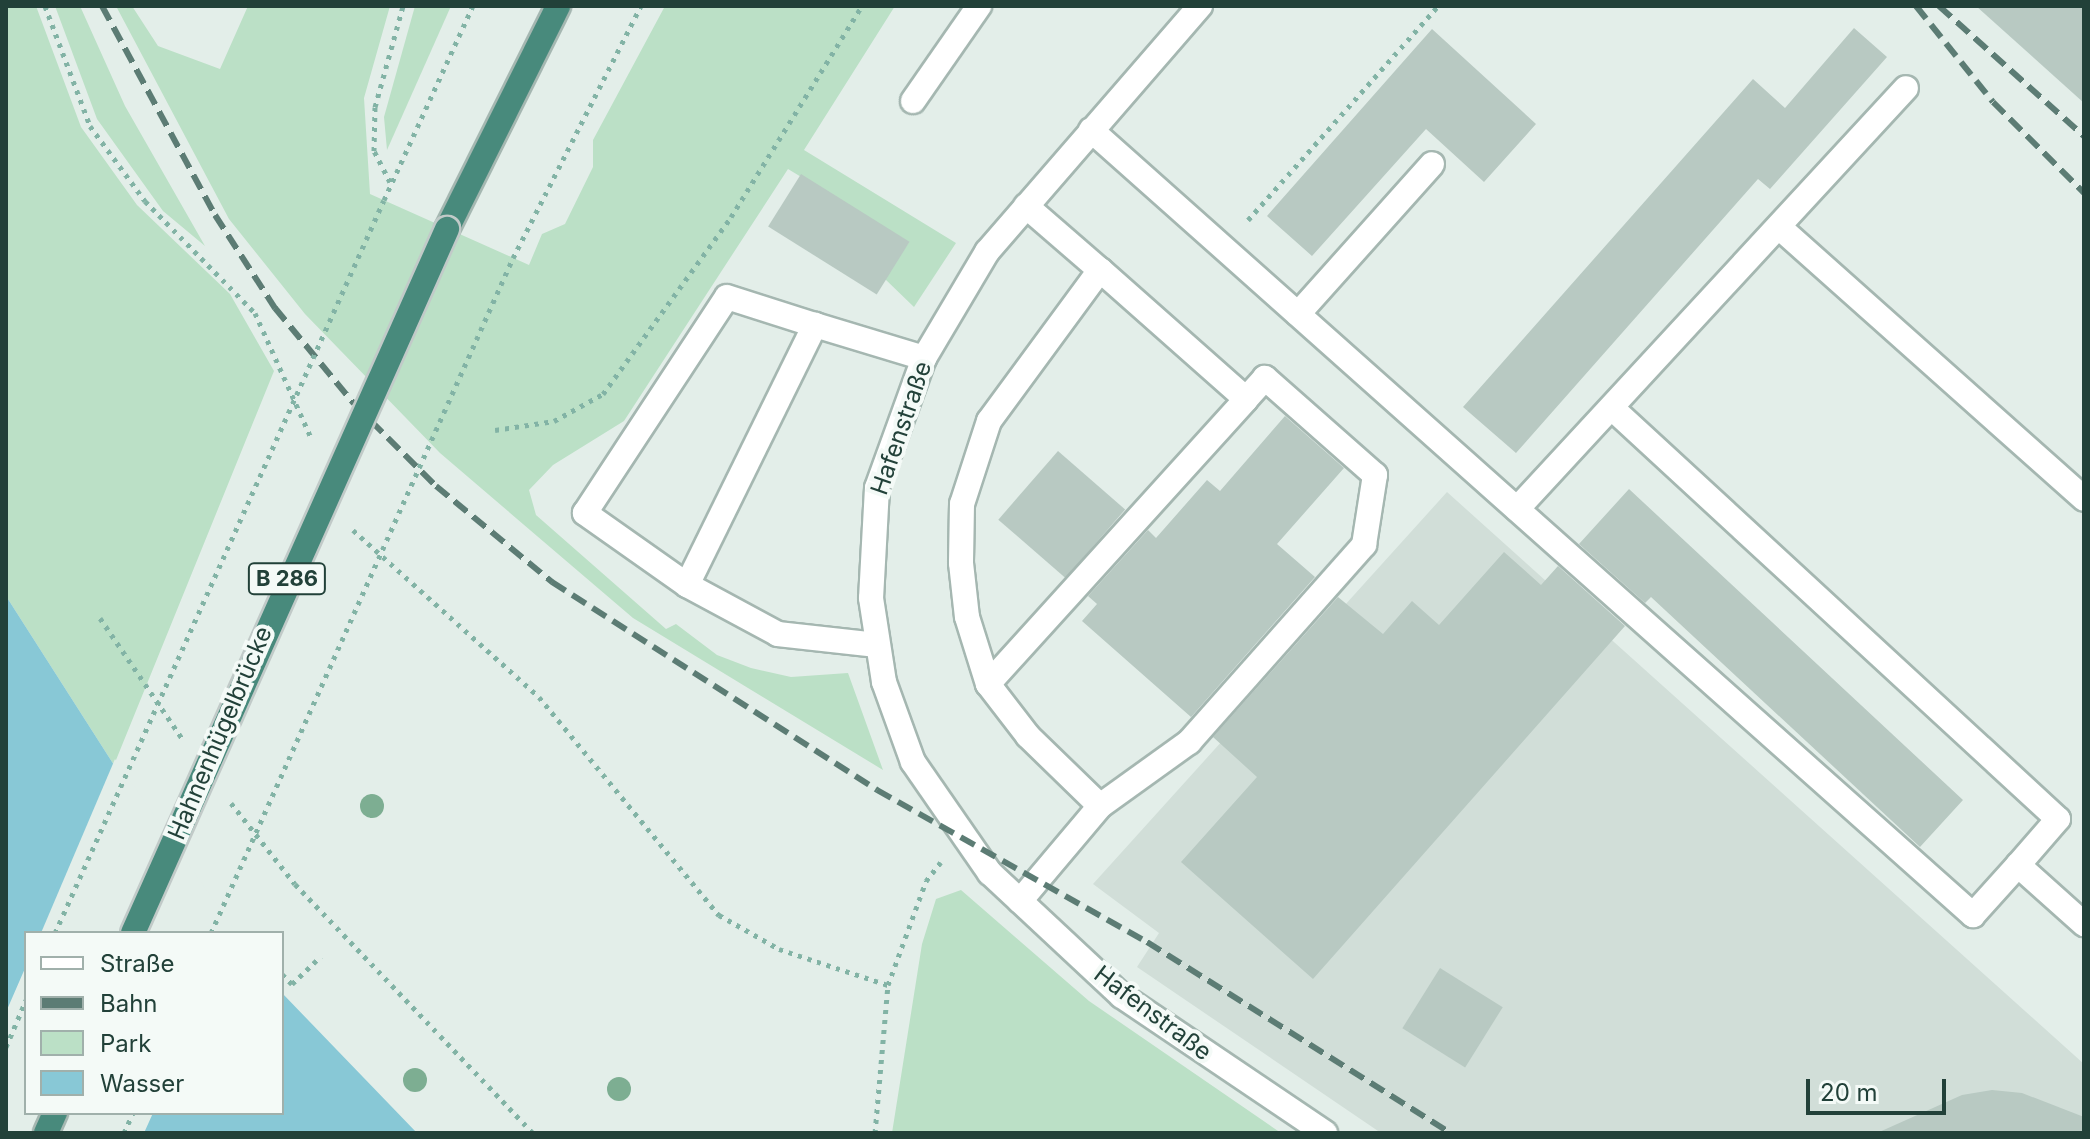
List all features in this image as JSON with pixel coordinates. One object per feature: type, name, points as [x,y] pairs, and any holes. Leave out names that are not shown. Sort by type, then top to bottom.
[{"type":"highway","name":"Hahnenhügelbrücke","points":[[134,931],[447,229],[558,6]]},
{"type":"street","points":[[913,101],[979,6]]},
{"type":"street","name":"Hafenstraße","points":[[1200,6],[987,252],[924,358],[877,488],[870,543],[877,645],[907,749],[961,836],[1020,901],[1122,996],[1325,1133]]},
{"type":"street","points":[[1517,509],[1613,409],[1906,88]]},
{"type":"street","points":[[1091,130],[1973,915],[2058,819],[1613,409]]},
{"type":"street","points":[[1298,314],[1432,164]]},
{"type":"street","points":[[1026,206],[1246,399]]},
{"type":"street","points":[[1779,227],[2084,499]]},
{"type":"street","points":[[1100,270],[989,421],[962,504],[967,617],[988,684],[1028,736],[1100,806]]},
{"type":"street","points":[[877,645],[778,634],[687,585],[585,513],[727,297],[924,358]]},
{"type":"street","points":[[687,585],[815,325]]},
{"type":"street","points":[[988,684],[1265,378],[1375,475],[1364,545],[1189,742],[1100,806],[1020,901]]},
{"type":"street","points":[[2018,865],[2084,924]]},
{"type":"path","points":[[45,6],[90,126],[145,201],[255,313],[319,455]]},
{"type":"path","points":[[391,183],[374,151],[375,107],[403,6]]},
{"type":"path","points":[[56,931],[473,6]]},
{"type":"path","points":[[212,931],[513,258],[641,6]]},
{"type":"path","points":[[495,430],[554,421],[603,394],[731,217],[862,6]]},
{"type":"path","points":[[1223,247],[1438,6]]},
{"type":"path","points":[[351,525],[357,540],[455,616],[539,697],[719,915],[779,949],[888,985]]},
{"type":"path","points":[[100,618],[187,746]]},
{"type":"path","points":[[226,797],[295,884],[533,1133]]},
{"type":"path","points":[[875,1133],[888,985],[926,881],[961,836]]},
{"type":"path","points":[[284,976],[292,984],[321,956]]},
{"type":"path","points":[[6,1047],[24,1005]]},
{"type":"shaded area","points":[[1447,492],[2084,1064],[2084,1133],[1381,1133],[1137,967],[1159,933],[1093,884]]},
{"type":"green space","points":[[6,6],[36,6],[81,127],[137,205],[230,294],[274,371],[114,765],[6,596]]},
{"type":"green space","points":[[55,6],[80,6],[125,106],[205,246],[163,211],[97,119]]},
{"type":"green space","points":[[116,6],[132,6],[158,46],[220,69],[248,6],[390,6],[364,98],[370,194],[529,265],[542,234],[565,224],[593,167],[593,140],[665,6],[895,6],[804,150],[956,243],[914,307],[885,279],[909,242],[788,169],[624,421],[553,465],[529,490],[536,515],[666,629],[676,624],[717,655],[751,668],[791,677],[848,673],[883,770],[633,618],[440,453],[305,314],[229,219]]},
{"type":"green space","points":[[415,6],[451,6],[387,150],[384,117]]},
{"type":"green space","points":[[961,890],[1089,1001],[1281,1133],[892,1133],[922,944],[936,899]]},
{"type":"water","points":[[6,596],[137,801],[231,931],[24,931],[24,1115],[284,1115],[284,995],[417,1133],[6,1133]]},
{"type":"pier","points":[[115,759],[233,928],[232,931],[42,931]]},
{"type":"pier","points":[[24,971],[24,1115],[152,1115],[144,1133],[6,1133],[6,1012]]},
{"type":"building","points":[[1976,6],[2084,6],[2084,103]]},
{"type":"building","points":[[1854,28],[1887,57],[1770,189],[1758,179],[1516,453],[1463,407],[1753,79],[1785,108]]},
{"type":"building","points":[[1432,29],[1536,124],[1484,182],[1426,129],[1312,256],[1267,216]]},
{"type":"building","points":[[801,174],[910,242],[877,294],[768,227]]},
{"type":"building","points":[[1285,416],[1344,468],[1277,544],[1315,577],[1191,717],[1082,621],[1097,604],[1088,596],[1148,530],[1156,538],[1207,480],[1220,491]]},
{"type":"building","points":[[1058,451],[1125,509],[1065,578],[998,520]]},
{"type":"building","points":[[1629,489],[1963,800],[1920,847],[1651,597],[1645,603],[1579,544]]},
{"type":"building","points":[[1504,552],[1541,585],[1558,566],[1625,626],[1313,979],[1181,862],[1257,777],[1213,737],[1338,597],[1383,634],[1412,601],[1439,625]]},
{"type":"building","points":[[1440,968],[1503,1007],[1465,1067],[1402,1028]]},
{"type":"building","points":[[1992,1090],[2022,1093],[2084,1117],[2084,1133],[1877,1133],[1962,1095]]},
{"type":"railway","points":[[102,6],[215,215],[275,308],[354,404],[436,486],[552,582],[877,790],[1147,942],[1450,1133]]},
{"type":"railway","points":[[1916,6],[1993,102],[2084,193]]},
{"type":"railway","points":[[1939,6],[2084,136]]}]
